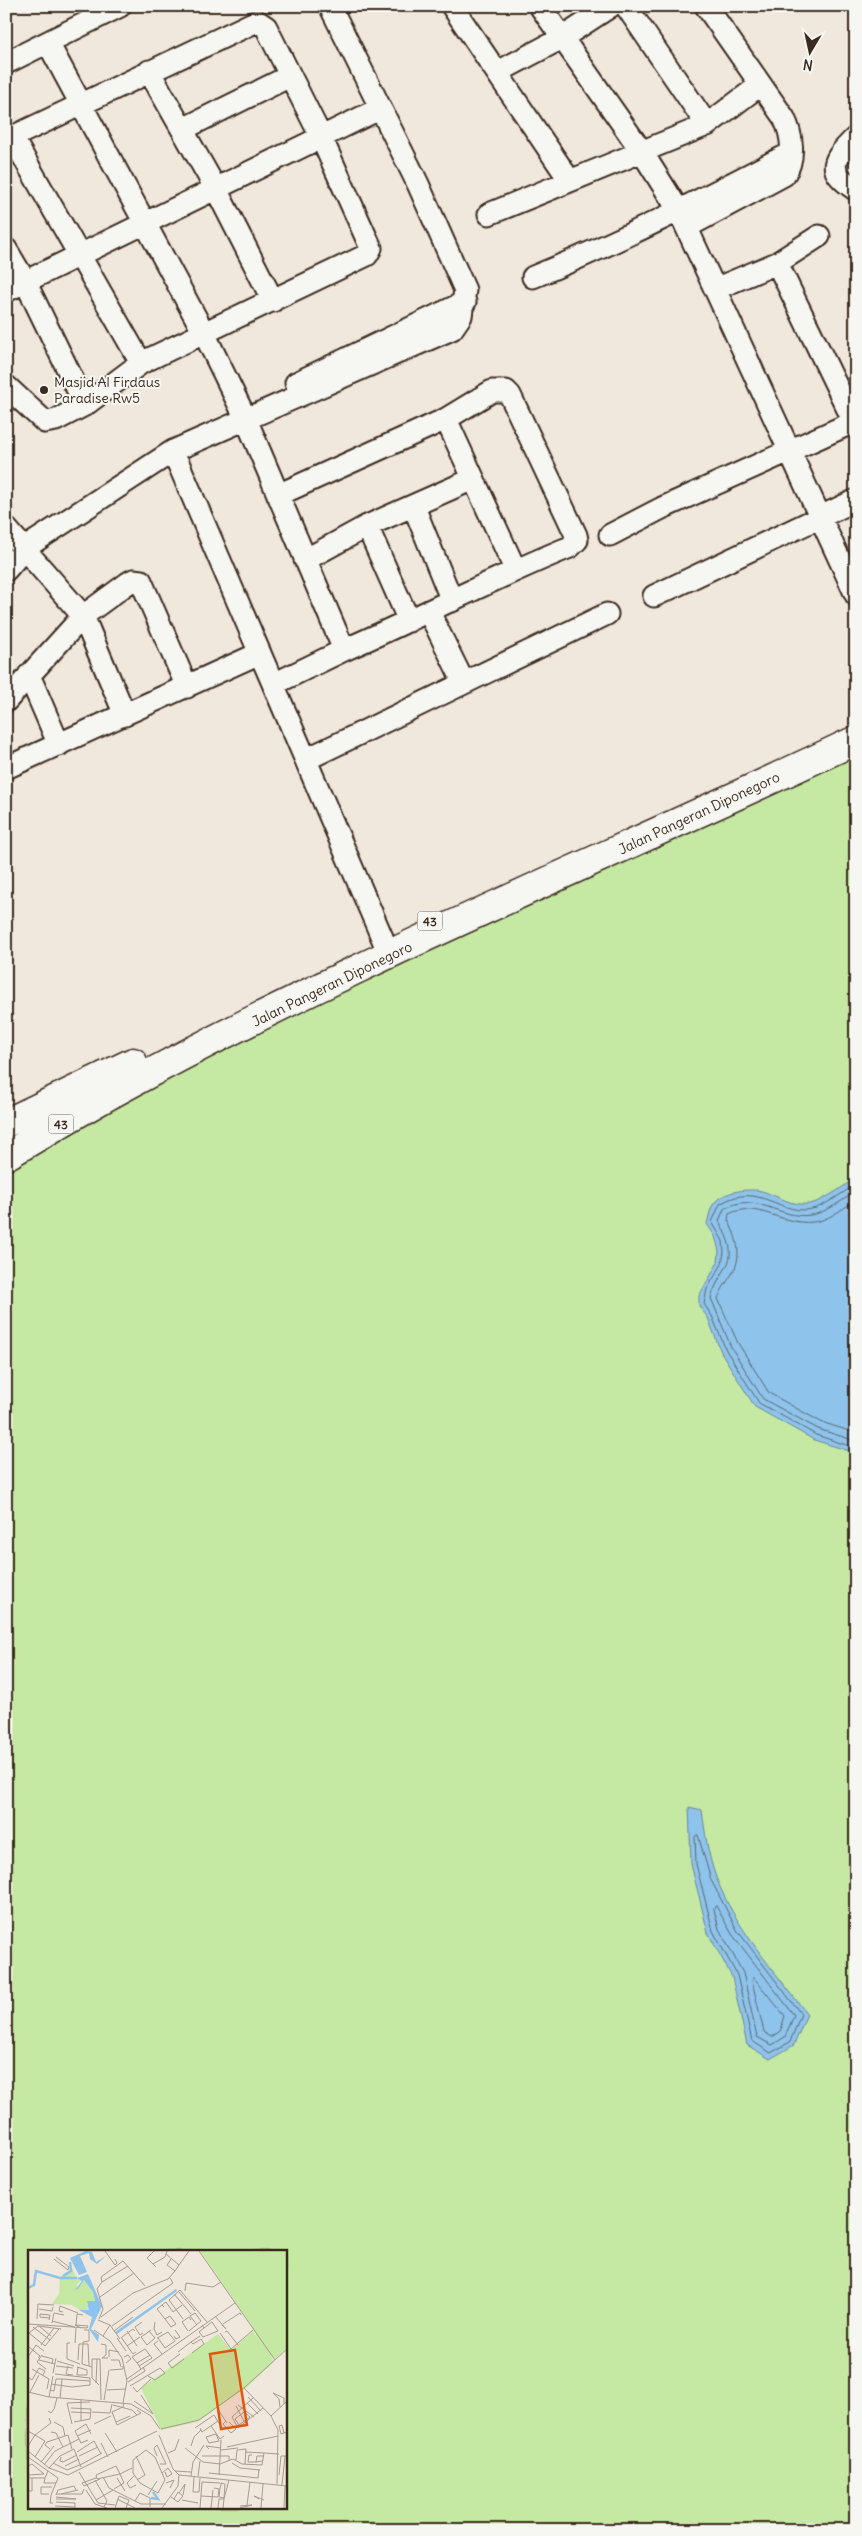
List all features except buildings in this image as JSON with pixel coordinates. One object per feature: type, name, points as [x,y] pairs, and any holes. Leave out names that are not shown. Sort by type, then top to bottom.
[{"type":"highway","name":"Jalan Pangeran Diponegoro","points":[[6,1123],[384,942],[856,720]]},
{"type":"highway","name":"Jalan Pangeran Diponegoro","points":[[6,1156],[162,1067],[338,980],[856,740]]},
{"type":"street","points":[[6,63],[120,6]]},
{"type":"street","points":[[6,570],[25,548],[173,451],[452,329],[462,316],[465,290],[418,184],[379,109],[330,6]]},
{"type":"street","points":[[452,6],[570,181]]},
{"type":"street","points":[[540,6],[642,152],[683,219],[856,595]]},
{"type":"street","points":[[498,72],[562,38],[611,6]]},
{"type":"street","points":[[626,6],[707,125]]},
{"type":"street","points":[[534,277],[683,219],[784,175],[788,170],[791,153],[789,129],[706,6]]},
{"type":"street","points":[[6,386],[45,422],[56,420],[85,405],[141,363],[367,255],[371,244],[321,137],[266,27],[257,22],[9,138],[80,254],[141,363]]},
{"type":"street","points":[[48,43],[204,334],[246,419],[344,650]]},
{"type":"street","points":[[149,71],[216,189],[274,301]]},
{"type":"street","points":[[183,129],[290,76]]},
{"type":"street","points":[[489,214],[707,125],[760,85]]},
{"type":"street","points":[[15,286],[379,109]]},
{"type":"street","points":[[856,137],[837,156],[834,163],[836,172],[842,181],[856,190]]},
{"type":"street","points":[[715,289],[777,263],[819,236]]},
{"type":"street","points":[[6,249],[15,286],[85,405]]},
{"type":"street","points":[[610,535],[662,508],[855,421],[777,263]]},
{"type":"street","points":[[274,684],[429,612],[515,569],[570,547],[577,540],[510,395],[506,391],[492,391],[446,419],[278,495]]},
{"type":"street","points":[[446,419],[473,479],[495,520],[515,569]]},
{"type":"street","points":[[173,451],[307,759],[384,942]]},
{"type":"street","points":[[305,560],[367,526],[473,479]]},
{"type":"street","points":[[654,596],[856,500]]},
{"type":"street","points":[[414,506],[452,601]]},
{"type":"street","points":[[367,526],[410,621]]},
{"type":"street","points":[[6,528],[83,616],[125,715]]},
{"type":"street","points":[[6,701],[83,616],[133,580],[142,581],[187,686]]},
{"type":"street","points":[[429,612],[464,683]]},
{"type":"street","points":[[307,759],[607,614]]},
{"type":"street","points":[[6,768],[260,653]]},
{"type":"street","points":[[30,675],[59,745]]},
{"type":"green space","points":[[856,735],[856,2530],[6,2530],[6,1140]]},
{"type":"water","points":[[856,1178],[856,1453],[814,1440],[755,1407],[721,1352],[708,1318],[699,1306],[699,1296],[718,1262],[719,1251],[715,1236],[707,1224],[712,1207],[719,1198],[737,1191],[757,1190],[796,1204],[809,1204],[826,1197]]},
{"type":"water","points":[[689,1807],[702,1810],[713,1869],[734,1914],[757,1949],[807,2014],[794,2045],[770,2059],[747,2045],[732,1977],[708,1933],[691,1864]]},
{"type":"place","name":"Masjid Al Firdaus Paradise Rw5","points":[[44,390]]}]
